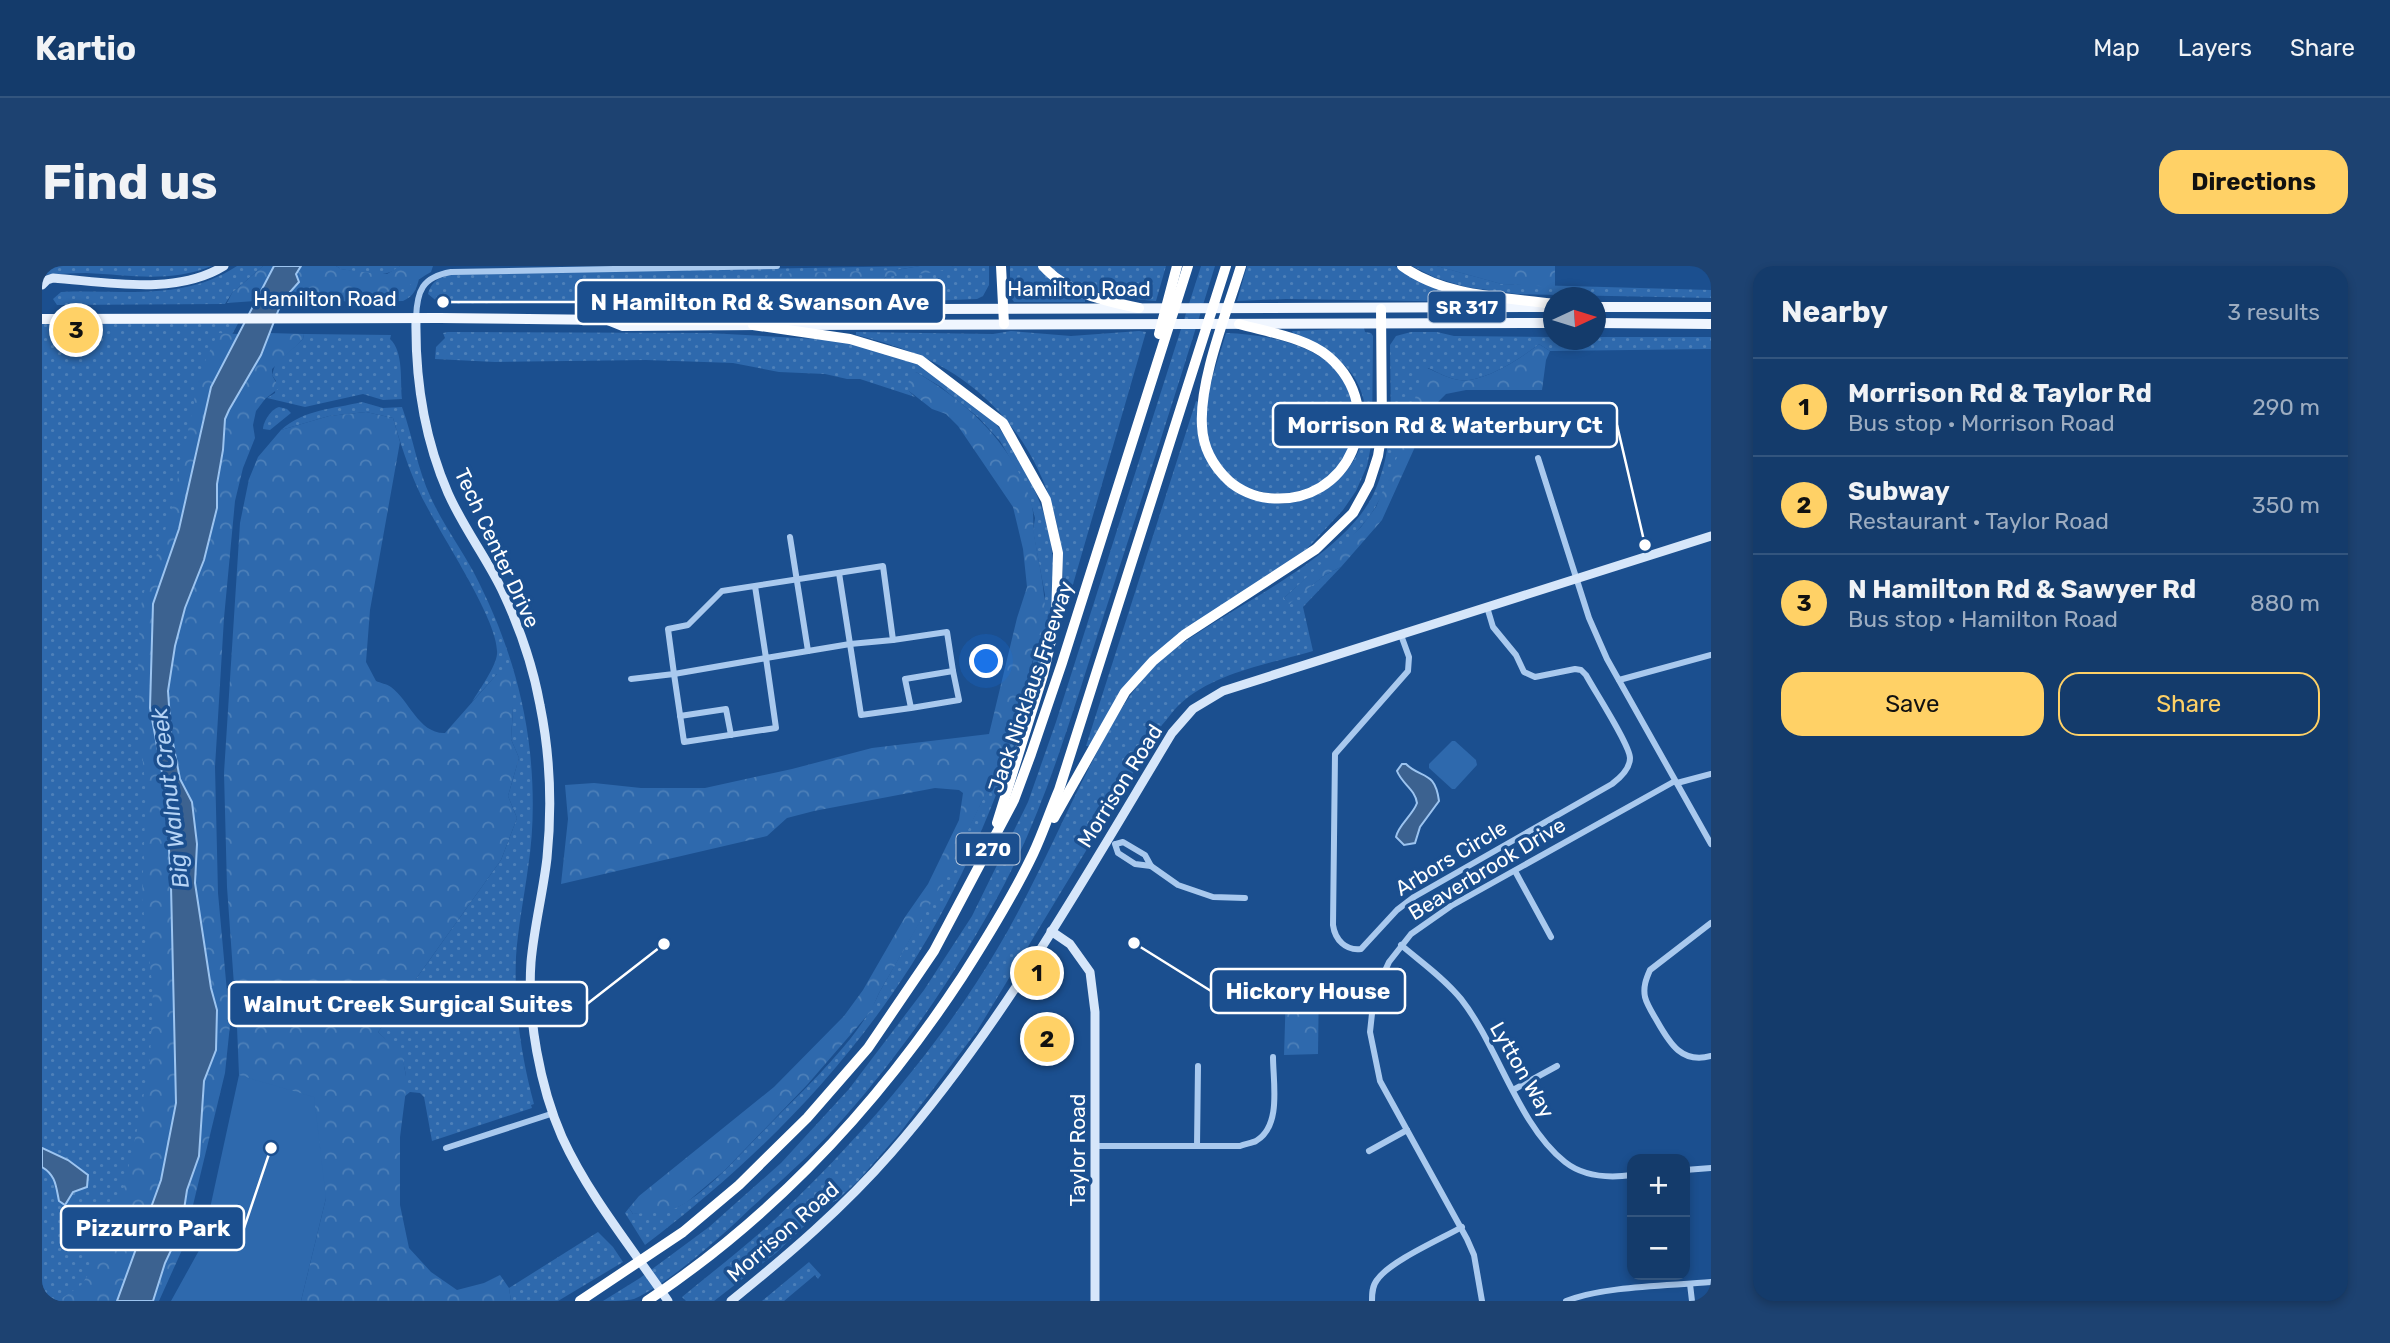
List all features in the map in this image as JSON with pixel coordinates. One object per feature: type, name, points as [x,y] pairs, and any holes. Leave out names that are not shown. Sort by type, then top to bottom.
[{"type":"highway","points":[[1001,266],[1004,324]]},
{"type":"highway","points":[[1043,266],[1050,275],[1073,288],[1102,300],[1139,307]]},
{"type":"highway","points":[[1116,495],[1177,266]]},
{"type":"highway","name":"Jack Nicklaus Freeway","points":[[580,1301],[683,1232],[739,1185],[807,1118],[867,1048],[934,951],[1014,800],[1116,495],[1188,266]]},
{"type":"highway","name":"I 270","points":[[647,1301],[739,1234],[795,1182],[852,1123],[926,1031],[983,944],[1033,854],[1059,790],[1226,266]]},
{"type":"highway","points":[[1239,324],[1295,339],[1328,357],[1349,381],[1359,412],[1356,442],[1335,478],[1312,493],[1286,500],[1259,497],[1234,486],[1224,477],[1212,462],[1205,447],[1202,402],[1241,266]]},
{"type":"highway","points":[[1402,266],[1443,287],[1543,304]]},
{"type":"highway","points":[[1033,854],[1125,692],[1153,661],[1184,635],[1317,549],[1353,513],[1369,484],[1382,431],[1381,309]]},
{"type":"highway","points":[[753,325],[850,339],[920,360],[1003,423],[1046,500],[1058,553],[1056,619],[1043,675],[991,843]]},
{"type":"main road","points":[[42,285],[53,278],[179,283],[224,266]]},
{"type":"main road","name":"Hamilton Road","points":[[608,320],[624,310],[1139,307],[1381,309],[1543,305]]},
{"type":"main road","points":[[1606,307],[1711,307]]},
{"type":"main road","name":"Tech Center Drive","points":[[416,318],[417,369],[428,431],[448,494],[507,603],[532,673],[540,706],[550,809],[547,858],[537,912],[531,977],[533,1025],[544,1083],[562,1136],[586,1182],[668,1301]]},
{"type":"main road","name":"Hamilton Road","points":[[42,319],[608,320],[623,326],[1543,323]]},
{"type":"main road","points":[[1606,323],[1711,324]]},
{"type":"main road","name":"Morrison Road","points":[[731,1301],[812,1234],[890,1154],[965,1060],[1112,841],[1172,733],[1194,709],[1223,691],[1711,536]]},
{"type":"main road","name":"Taylor Road","points":[[1051,931],[1070,944],[1090,972],[1095,1012],[1095,1301]]},
{"type":"street","points":[[416,318],[416,305],[423,284],[437,274],[777,266]]},
{"type":"street","points":[[1538,458],[1589,618],[1619,680],[1711,844]]},
{"type":"street","points":[[790,537],[808,651]]},
{"type":"street","points":[[755,586],[776,728],[684,742],[668,629],[688,625],[722,591],[883,566],[893,640]]},
{"type":"street","points":[[631,679],[850,644],[947,632],[959,700],[861,715],[850,644],[839,573]]},
{"type":"street","name":"Arbors Circle","points":[[1401,635],[1409,657],[1408,671],[1335,754],[1334,933],[1348,948],[1355,950],[1361,949],[1397,910],[1414,897],[1612,784],[1630,764],[1627,747],[1586,675],[1575,669],[1535,677],[1524,672],[1516,655],[1493,626],[1487,607]]},
{"type":"street","points":[[1619,680],[1711,655]]},
{"type":"street","points":[[911,708],[905,679],[953,671]]},
{"type":"street","points":[[680,716],[726,709],[731,735]]},
{"type":"street","name":"Beaverbrook Drive","points":[[1482,1301],[1474,1255],[1462,1227],[1380,1081],[1370,1032],[1374,995],[1389,962],[1410,934],[1451,906],[1676,782],[1711,774]]},
{"type":"street","points":[[1112,841],[1118,853],[1135,863],[1152,866]]},
{"type":"street","points":[[1112,841],[1123,842],[1144,855],[1152,866],[1178,885],[1213,897],[1245,898]]},
{"type":"street","points":[[1515,871],[1551,937]]},
{"type":"street","points":[[1711,923],[1650,970],[1645,995],[1669,1042],[1678,1052],[1691,1058],[1711,1056]]},
{"type":"street","name":"Lytton Way","points":[[1401,945],[1438,976],[1461,1000],[1541,1139],[1566,1164],[1587,1174],[1610,1177],[1627,1175]]},
{"type":"street","points":[[1095,1146],[1240,1146],[1256,1141],[1268,1129],[1273,1113],[1273,1057]]},
{"type":"street","points":[[1197,1146],[1198,1066]]},
{"type":"street","points":[[1513,1090],[1558,1066]]},
{"type":"street","points":[[446,1148],[554,1113]]},
{"type":"street","points":[[1369,1151],[1407,1130]]},
{"type":"street","points":[[1690,1170],[1711,1168]]},
{"type":"street","points":[[1372,1301],[1377,1280],[1391,1267],[1462,1227]]},
{"type":"street","points":[[1566,1301],[1593,1293],[1711,1282]]},
{"type":"street","points":[[1690,1284],[1692,1301]]},
{"type":"green space","points":[[42,266],[212,266],[180,275],[150,277],[86,273],[42,275]]},
{"type":"green space","points":[[237,266],[263,266],[232,293],[225,304],[57,305],[53,299],[61,292],[174,289],[195,285]]},
{"type":"green space","points":[[263,266],[274,266],[255,301],[227,303],[232,293]]},
{"type":"green space","points":[[301,266],[336,266],[341,269],[387,274],[400,266],[433,266],[431,272],[387,295],[348,301],[282,301],[299,282],[296,274]]},
{"type":"green space","points":[[336,266],[400,266],[387,273],[372,274]]},
{"type":"green space","points":[[920,266],[767,282],[769,285],[840,280],[876,288],[886,277],[954,266],[989,266],[989,285],[983,296],[977,299],[928,301],[892,298],[447,304],[439,303],[428,294],[436,281],[458,274]]},
{"type":"green space","points":[[920,266],[954,266],[937,272],[886,277],[871,290],[852,297],[839,294],[839,280],[769,285],[767,277],[770,274],[896,270]]},
{"type":"green space","points":[[1010,266],[1038,266],[1048,277],[1085,299],[1085,302],[1014,302],[1010,296]]},
{"type":"green space","points":[[1050,266],[1166,266],[1156,301],[1114,296],[1086,288]]},
{"type":"green space","points":[[1201,266],[1215,266],[1071,719],[1034,819],[988,915],[910,1036],[866,1093],[821,1143],[696,1258],[664,1282],[634,1299],[603,1301],[640,1278],[709,1227],[781,1163],[849,1089],[924,990],[972,916],[1028,802]]},
{"type":"green space","points":[[1247,266],[1395,266],[1408,274],[1480,299],[1480,302],[1286,299],[1237,301]]},
{"type":"green space","points":[[1412,266],[1437,266],[1502,284],[1711,290],[1711,298],[1606,296],[1606,287],[1543,287],[1543,295],[1517,294],[1466,287],[1436,278]]},
{"type":"green space","points":[[1437,266],[1555,266],[1555,287],[1502,284]]},
{"type":"green space","points":[[1437,266],[1502,266],[1502,284]]},
{"type":"green space","points":[[419,279],[414,292],[403,301],[343,302],[387,295]]},
{"type":"green space","points":[[241,318],[207,381],[175,1103],[120,1301],[42,1301],[42,319]]},
{"type":"green space","points":[[1364,328],[1365,332],[1373,336],[1372,441],[1367,466],[1356,491],[1343,510],[1305,551],[1163,647],[1090,746],[1086,746],[1196,401],[1199,402],[1207,459],[1232,481],[1257,500],[1283,503],[1308,498],[1330,487],[1347,470],[1359,449],[1365,426],[1364,401],[1354,377],[1342,363],[1292,331]]},
{"type":"green space","points":[[1011,331],[1071,336],[1146,332],[1065,612],[1062,610],[1063,571],[1059,533],[1049,497],[1035,463],[1015,431],[990,403],[961,379],[918,355],[856,335],[856,332],[993,334]]},
{"type":"green space","points":[[1411,332],[1437,332],[1454,336],[1543,337],[1543,347],[1539,344],[1512,363],[1468,380],[1447,377],[1428,368],[1399,456],[1376,506],[1347,542],[1284,598],[1289,603],[1325,575],[1341,567],[1303,607],[1313,651],[1226,677],[1209,684],[1177,706],[1162,725],[977,1031],[899,1134],[858,1181],[837,1200],[824,1207],[776,1253],[714,1301],[686,1301],[682,1297],[761,1232],[834,1161],[893,1094],[948,1024],[996,951],[1105,738],[1127,700],[1145,677],[1178,646],[1273,587],[1320,554],[1359,517],[1372,497],[1385,461],[1391,403],[1390,345],[1396,336]]},
{"type":"green space","points":[[218,333],[238,334],[211,387],[179,529],[153,604],[150,708],[166,794],[176,1103],[161,1180],[117,1301],[58,1301],[81,1285],[88,1275],[92,1257],[111,1225],[122,1195],[150,1058],[153,992],[142,898],[146,793],[137,704],[140,613],[143,595],[169,519],[194,403],[196,381]]},
{"type":"green space","points":[[269,333],[304,334],[303,339],[272,369],[279,388],[265,399],[256,411],[253,425],[255,438],[243,468],[235,501],[224,618],[215,767],[218,893],[230,1025],[225,1073],[182,1250],[159,1301],[153,1301],[165,1263],[181,1229],[187,1190],[199,1156],[204,1081],[216,1050],[217,1010],[211,988],[195,883],[197,844],[192,802],[180,779],[171,733],[168,691],[175,646],[185,608],[204,560],[217,508],[217,484],[225,419],[261,355]]},
{"type":"green space","points":[[443,333],[708,333],[834,340],[900,356],[928,371],[996,424],[1029,479],[1049,532],[1054,583],[1052,604],[1045,646],[1034,686],[979,836],[926,942],[883,1007],[802,1105],[743,1164],[645,1245],[625,1213],[629,1208],[633,1214],[667,1210],[685,1203],[717,1178],[811,1083],[858,1029],[870,1011],[942,882],[1002,760],[1014,731],[1032,667],[1045,595],[1033,531],[1035,518],[1017,470],[1000,441],[979,418],[941,387],[916,372],[909,391],[915,397],[860,379],[779,372],[733,363],[646,360],[495,362],[435,359],[436,347],[445,338]]},
{"type":"green space","points":[[1226,333],[1272,338],[1294,344],[1332,366],[1346,382],[1353,403],[1354,428],[1347,453],[1331,475],[1313,486],[1274,494],[1255,490],[1238,482],[1224,470],[1213,453],[1206,420],[1211,382]]},
{"type":"green space","points":[[304,334],[391,335],[390,339],[398,351],[401,367],[402,399],[383,400],[363,394],[305,407],[267,398],[275,393],[276,381],[272,375],[275,365],[303,339]]},
{"type":"green space","points":[[1606,337],[1711,337],[1711,349],[1550,351],[1606,350]]},
{"type":"green space","points":[[1539,344],[1543,350],[1550,351],[1546,360],[1542,390],[1466,390],[1446,394],[1433,407],[1382,520],[1341,567],[1325,575],[1289,604],[1284,598],[1361,527],[1376,507],[1401,448],[1423,370],[1427,368],[1447,377],[1468,380],[1489,374]]},
{"type":"green space","points":[[916,372],[953,397],[986,426],[1013,461],[1031,502],[1045,614],[1014,731],[943,882],[871,1011],[807,1085],[724,1171],[686,1203],[670,1211],[633,1214],[629,1208],[639,1196],[774,1087],[844,1016],[928,884],[959,820],[963,793],[959,790],[935,788],[814,811],[787,818],[767,836],[561,884],[568,819],[565,785],[594,783],[641,788],[705,788],[872,748],[989,734],[1027,587],[1023,549],[1013,507],[958,426],[946,414],[932,409],[909,391],[909,380]]},
{"type":"green space","points":[[362,402],[383,408],[402,407],[431,498],[494,614],[517,682],[530,752],[533,796],[531,839],[518,935],[516,995],[525,1068],[534,1104],[531,1105],[532,1108],[432,1141],[424,1097],[420,1093],[410,1092],[405,1096],[406,1075],[402,1059],[378,1032],[501,860],[517,818],[508,796],[519,758],[511,739],[513,709],[497,674],[472,702],[496,659],[495,639],[478,597],[418,489],[393,418],[366,412],[329,416],[281,430],[310,414]]},
{"type":"green space","points":[[279,407],[291,413],[270,430],[263,429],[268,416]]},
{"type":"green space","points":[[366,412],[393,418],[400,442],[370,610],[366,662],[376,681],[389,686],[397,693],[428,728],[445,733],[497,674],[510,673],[513,709],[511,739],[519,758],[508,796],[517,818],[501,860],[378,1032],[402,1054],[407,1082],[400,1137],[400,1205],[409,1248],[431,1272],[457,1290],[484,1283],[500,1275],[509,1288],[511,1301],[301,1301],[326,1198],[239,1075],[227,887],[224,773],[240,523],[249,479],[258,457],[281,430],[329,416]]},
{"type":"green space","points":[[1452,741],[1476,760],[1477,765],[1455,789],[1429,768],[1429,764]]},
{"type":"green space","points":[[1319,979],[1318,1054],[1284,1055],[1286,992]]},
{"type":"green space","points":[[239,1075],[314,1097],[326,1198],[301,1301],[171,1301],[202,1245]]},
{"type":"green space","points":[[598,1232],[623,1262],[558,1301],[511,1301],[509,1288]]},
{"type":"green space","points":[[809,1262],[821,1275],[818,1279],[815,1275],[784,1301],[762,1301]]},
{"type":"water","name":"Big Walnut Creek","points":[[274,266],[301,266],[296,274],[299,282],[282,301],[261,355],[225,419],[217,484],[217,508],[204,560],[185,608],[175,646],[168,691],[171,733],[180,779],[192,802],[197,844],[195,883],[211,988],[217,1010],[216,1050],[204,1081],[199,1156],[187,1190],[181,1229],[165,1263],[153,1301],[117,1301],[161,1180],[176,1103],[166,794],[150,708],[153,604],[179,529],[211,387]]},
{"type":"water","points":[[1402,764],[1431,780],[1439,801],[1420,827],[1415,843],[1404,845],[1396,837],[1397,833],[1417,803],[1414,794],[1397,771]]},
{"type":"water","points":[[42,1148],[68,1160],[88,1175],[87,1187],[73,1192],[65,1205],[59,1201],[53,1178],[42,1167]]},
{"type":"place","name":"N Hamilton Rd & Swanson Ave","points":[[443,302]]},
{"type":"place","name":"N Hamilton Rd & Sawyer Rd","points":[[76,330]]},
{"type":"place","name":"Morrison Rd & Waterbury Ct","points":[[1645,545]]},
{"type":"place","name":"Hickory House","points":[[1134,943]]},
{"type":"place","name":"Walnut Creek Surgical Suites","points":[[664,944]]},
{"type":"place","name":"Morrison Rd & Taylor Rd","points":[[1037,973]]},
{"type":"place","name":"Subway","points":[[1047,1039]]},
{"type":"place","name":"Pizzurro Park","points":[[271,1148]]}]
